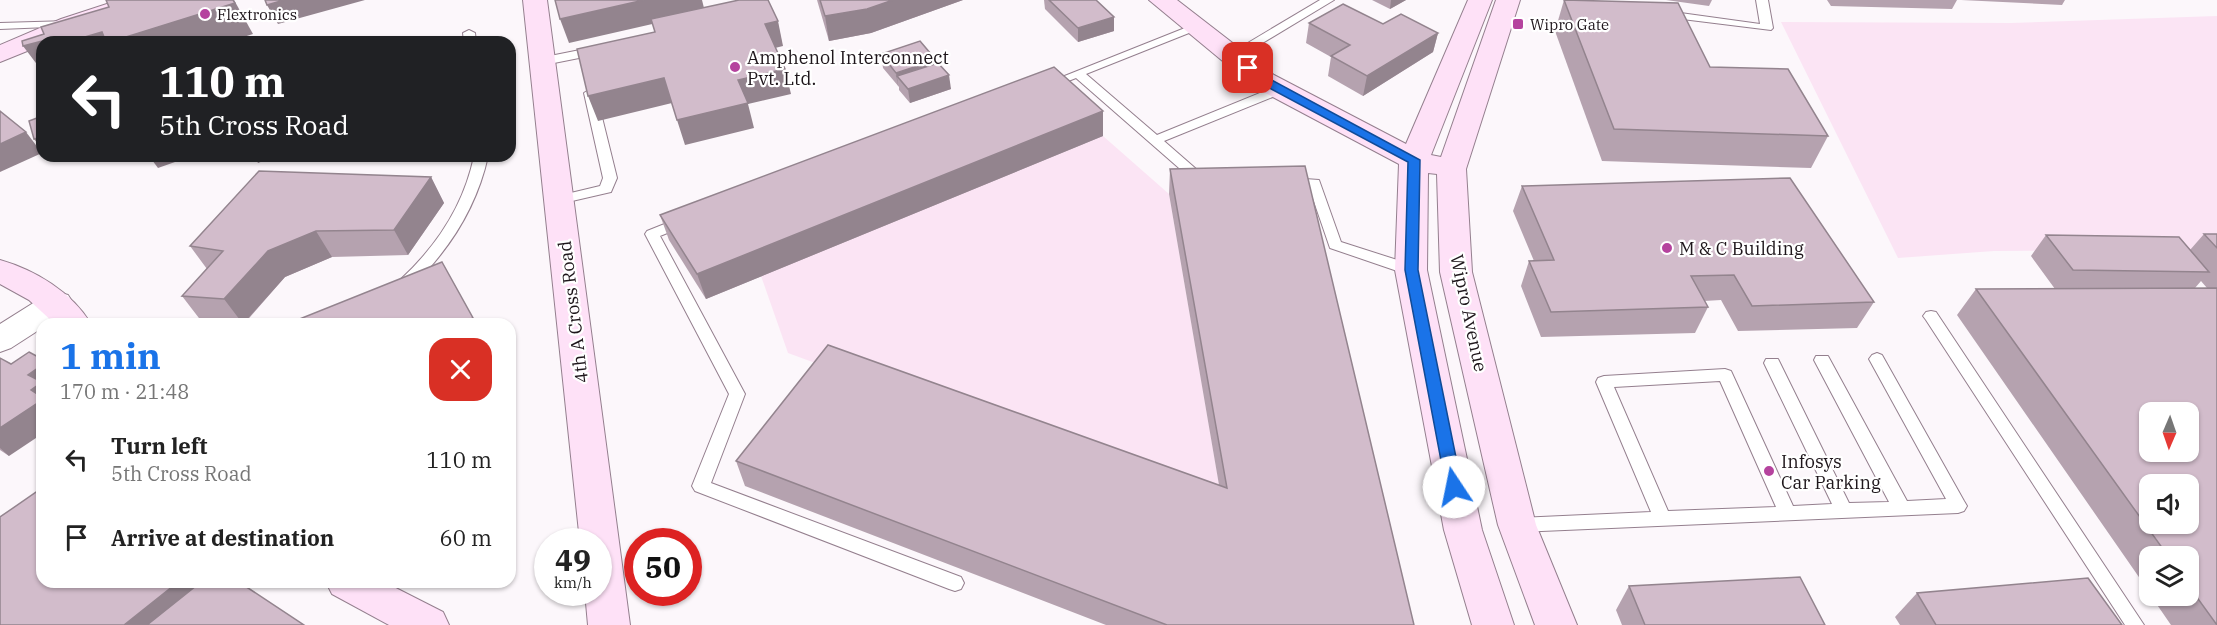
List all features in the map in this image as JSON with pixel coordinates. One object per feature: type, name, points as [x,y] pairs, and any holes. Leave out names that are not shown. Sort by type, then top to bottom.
[{"type":"main road","points":[[42,36],[70,24],[144,0]]},
{"type":"main road","name":"4th A Cross Road","points":[[536,0],[609,625]]},
{"type":"main road","points":[[1161,0],[1264,81],[1414,160],[1451,169]]},
{"type":"main road","points":[[1480,0],[1414,160],[1411,270],[1463,530],[1493,625]]},
{"type":"main road","name":"Wipro Avenue","points":[[1508,0],[1451,169],[1456,272],[1517,525],[1556,625]]},
{"type":"main road","points":[[0,54],[36,39]]},
{"type":"main road","points":[[0,271],[24,281],[65,313]]},
{"type":"main road","points":[[357,588],[428,625]]},
{"type":"street","points":[[0,340],[36,325]]},
{"type":"lane","points":[[1232,56],[1328,0]]},
{"type":"lane","points":[[1653,12],[1767,28],[1762,0]]},
{"type":"lane","points":[[0,26],[70,24]]},
{"type":"lane","points":[[1034,90],[1196,27]]},
{"type":"lane","points":[[544,61],[585,62],[610,178],[606,189],[560,200]]},
{"type":"lane","points":[[1079,74],[1200,179],[1223,180]]},
{"type":"lane","points":[[1156,141],[1281,89]]},
{"type":"lane","points":[[391,296],[424,268],[471,195],[479,162]]},
{"type":"lane","points":[[1280,182],[1314,183],[1335,245],[1411,270]]},
{"type":"lane","points":[[697,217],[652,234],[737,394],[701,486],[956,583]]},
{"type":"lane","points":[[1931,316],[2135,625]]},
{"type":"lane","points":[[1517,525],[1958,506],[1877,359]]},
{"type":"lane","points":[[1822,360],[1901,507]]},
{"type":"lane","points":[[1772,363],[1844,510]]},
{"type":"lane","points":[[1662,518],[1604,382],[1725,375],[1788,513]]},
{"type":"shaded area","points":[[2217,16],[2217,250],[1994,251],[1898,258],[1781,22],[2011,23]]},
{"type":"shaded area","points":[[1103,136],[1169,194],[1224,513],[788,353],[761,276]]},
{"type":"building","points":[[106,0],[233,0],[235,3],[129,36],[104,36],[102,32],[88,36],[38,36],[44,34],[41,27],[109,7]]},
{"type":"building","points":[[265,0],[284,0],[267,5]]},
{"type":"building","points":[[555,0],[644,0],[560,19]]},
{"type":"building","points":[[739,0],[768,0],[778,21],[765,24],[785,69],[738,80],[748,103],[677,120],[664,78],[588,96],[577,49],[655,32],[651,19]]},
{"type":"building","points":[[820,0],[893,0],[867,9],[825,16]]},
{"type":"building","points":[[1049,0],[1096,0],[1114,17],[1078,28]]},
{"type":"building","points":[[1564,0],[1678,3],[1710,67],[1788,69],[1828,136],[1614,129]]},
{"type":"building","points":[[1343,4],[1383,24],[1401,14],[1438,33],[1367,76],[1331,56],[1350,45],[1309,23]]},
{"type":"building","points":[[36,37],[36,43],[23,46],[22,41]]},
{"type":"building","points":[[920,41],[936,60],[896,73],[881,54]]},
{"type":"building","points":[[938,63],[949,75],[908,89],[897,76]]},
{"type":"building","points":[[1054,67],[1103,111],[697,274],[660,215]]},
{"type":"building","points":[[0,111],[26,132],[0,144]]},
{"type":"building","points":[[36,118],[36,138],[34,139],[29,121]]},
{"type":"building","points":[[1305,166],[1414,625],[1167,625],[736,461],[828,345],[1227,488],[1170,169]]},
{"type":"building","points":[[259,171],[431,177],[394,230],[316,231],[268,251],[224,299],[182,296],[223,251],[190,246]]},
{"type":"building","name":"M & C Building","points":[[1790,178],[1874,302],[1752,306],[1734,275],[1691,276],[1708,307],[1551,312],[1529,261],[1554,260],[1522,186]]},
{"type":"building","points":[[2204,234],[2217,234],[2217,248]]},
{"type":"building","points":[[2046,235],[2179,237],[2209,272],[2073,270]]},
{"type":"building","points":[[442,262],[473,318],[302,318]]},
{"type":"building","points":[[2217,288],[2217,625],[2199,600],[2199,546],[2161,546],[2152,534],[2199,534],[2199,474],[2139,474],[2139,516],[1976,289]]},
{"type":"building","points":[[29,352],[36,356],[36,369],[28,375],[36,379],[36,386],[31,390],[36,393],[36,404],[0,428],[0,358],[11,364]]},
{"type":"building","points":[[36,492],[36,588],[170,588],[124,625],[0,625],[0,517]]},
{"type":"building","points":[[1800,577],[1825,625],[1645,625],[1629,586]]},
{"type":"building","points":[[2088,578],[2122,625],[1936,625],[1917,593]]},
{"type":"building","points":[[193,588],[248,588],[304,625],[147,625]]},
{"type":"place","name":"Flextronics","points":[[205,14]]},
{"type":"place","name":"Wipro Gate","points":[[1518,24]]},
{"type":"place","name":"Amphenol Interconnect Pvt. Ltd.","points":[[735,67]]},
{"type":"place","name":"M & C Building","points":[[1667,248]]},
{"type":"place","name":"Infosys Car Parking","points":[[1769,471]]},
{"type":"route","points":[[1248,68],[1264,81],[1414,160],[1411,270],[1454,487]]}]
